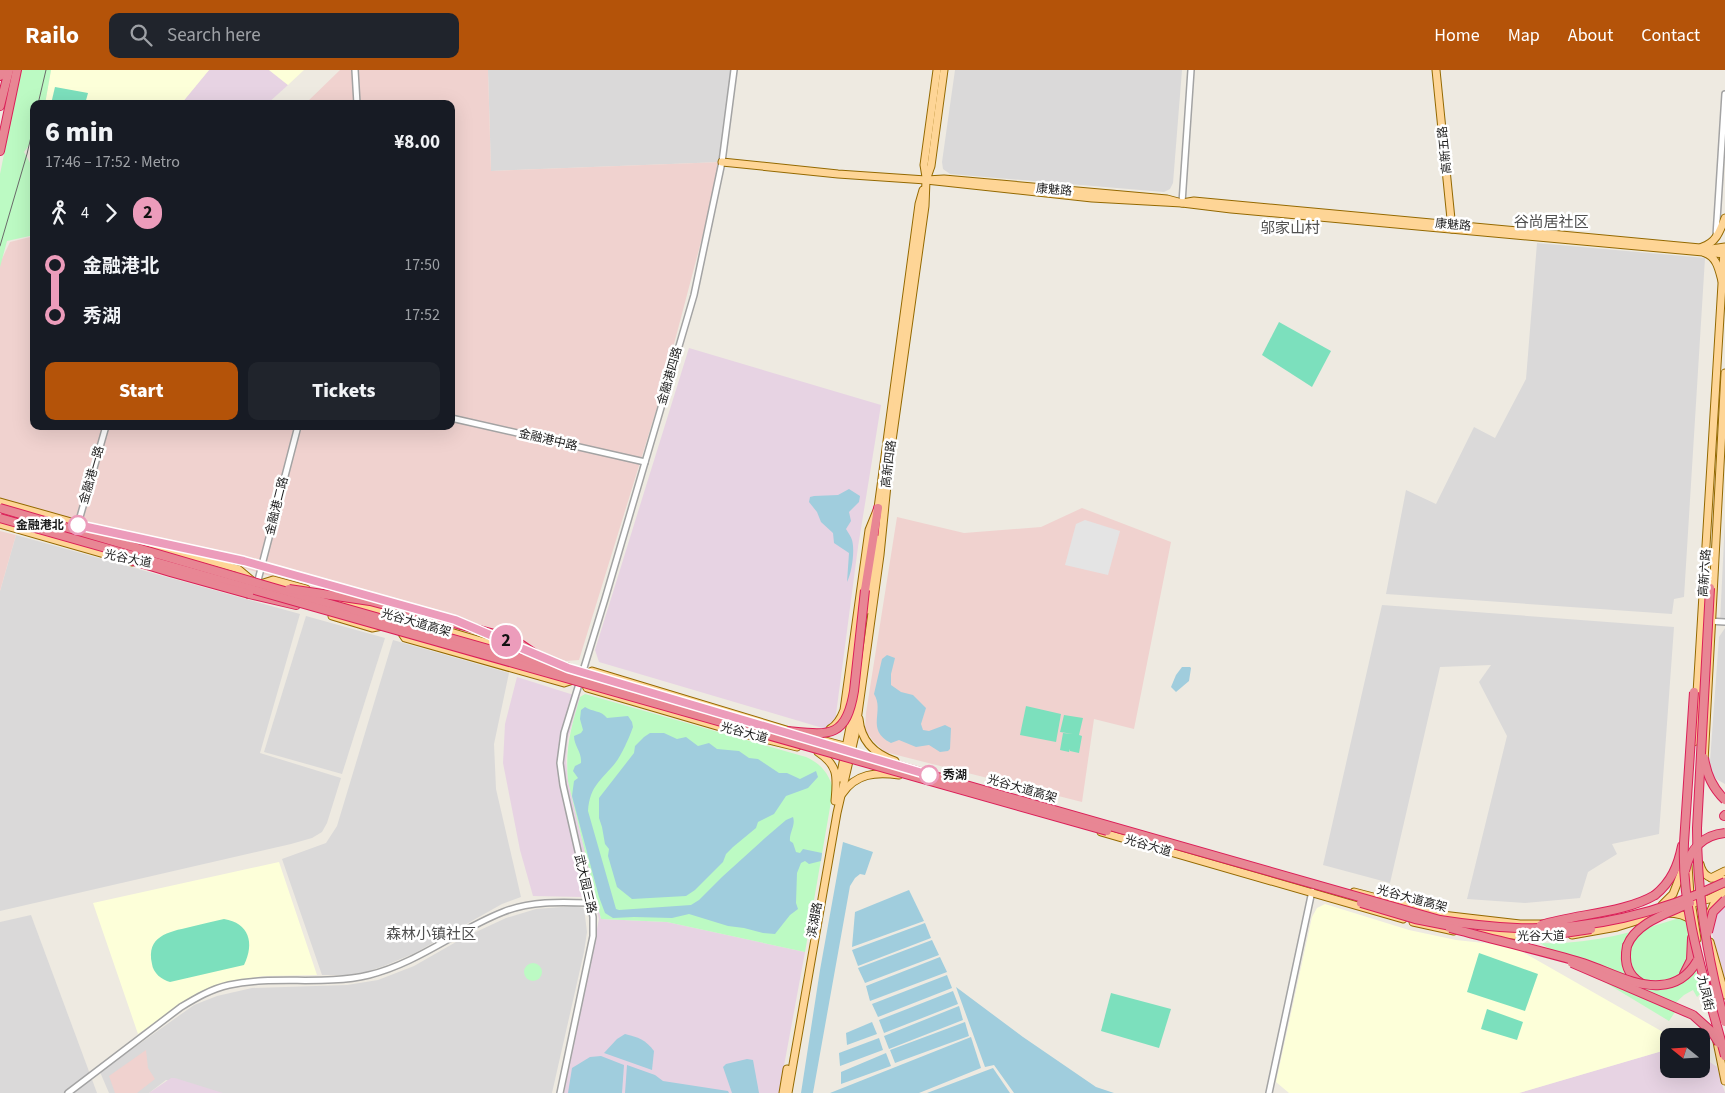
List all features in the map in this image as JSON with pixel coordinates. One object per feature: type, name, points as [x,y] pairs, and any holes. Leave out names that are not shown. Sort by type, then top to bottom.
[{"type":"highway","points":[[0,106],[10,70]]},
{"type":"highway","points":[[0,151],[17,70]]},
{"type":"highway","name":"光谷大道高架","points":[[0,508],[274,588],[1440,920],[1474,925],[1532,928],[1605,922],[1694,897],[1724,885]]},
{"type":"highway","points":[[749,723],[788,731],[822,734],[838,728],[845,722],[852,704],[865,590],[878,508]]},
{"type":"highway","name":"光谷大道高架","points":[[0,518],[1434,924],[1517,934],[1564,933],[1630,920],[1694,899],[1724,885]]},
{"type":"highway","points":[[0,523],[21,524]]},
{"type":"highway","points":[[98,545],[128,559],[170,572],[249,594],[302,606]]},
{"type":"highway","points":[[274,588],[302,590],[370,601],[513,640],[540,658]]},
{"type":"highway","points":[[1710,588],[1697,844],[1699,887],[1707,947],[1725,1022]]},
{"type":"highway","points":[[1694,692],[1683,862],[1684,880],[1693,926],[1725,1056]]},
{"type":"highway","points":[[1702,734],[1704,760],[1711,784],[1725,800]]},
{"type":"highway","points":[[1532,928],[1576,916],[1635,904],[1655,895],[1664,887],[1675,870],[1682,847],[1686,816]]},
{"type":"highway","points":[[1684,880],[1690,854],[1697,844],[1712,835],[1725,832]]},
{"type":"highway","points":[[1694,899],[1639,929],[1630,941],[1626,953],[1626,962],[1635,980],[1644,986],[1656,988],[1666,987],[1679,980],[1692,969],[1697,961]]},
{"type":"highway","points":[[1707,947],[1711,918],[1716,908],[1725,900]]},
{"type":"highway","points":[[1434,924],[1550,953],[1644,984],[1662,985],[1679,980],[1688,970],[1691,960],[1693,926]]},
{"type":"highway","points":[[1550,953],[1693,1015],[1712,1032],[1725,1056]]},
{"type":"main road","name":"高新四路","points":[[849,748],[858,708],[880,555],[890,455],[925,206],[926,180],[924,165],[937,70]]},
{"type":"main road","name":"高新四路","points":[[849,748],[918,204],[931,166],[944,70]]},
{"type":"main road","name":"高新五路","points":[[1436,70],[1452,227]]},
{"type":"main road","name":"康魅路","points":[[722,162],[838,174],[926,180],[944,179],[1167,199],[1231,210],[1452,227],[1700,250],[1725,249]]},
{"type":"main road","points":[[1700,250],[1710,245],[1716,238],[1725,218]]},
{"type":"main road","name":"高新六路","points":[[1694,899],[1686,841],[1696,727],[1725,249]]},
{"type":"main road","points":[[1700,250],[1714,259],[1723,286]]},
{"type":"main road","name":"高新六路","points":[[1694,899],[1699,859],[1725,373]]},
{"type":"main road","name":"光谷大道","points":[[0,502],[238,569],[269,595],[372,628],[410,620],[568,667],[582,677],[587,688],[744,734],[904,775],[1441,929],[1518,936],[1587,934],[1638,921],[1694,899]]},
{"type":"main road","name":"高新四路","points":[[795,732],[819,734],[827,731],[835,726],[844,710],[869,530],[878,508]]},
{"type":"main road","name":"光谷大道","points":[[0,523],[126,561],[157,565],[234,586],[257,585],[273,580],[378,610],[395,623],[405,638],[438,648],[564,683],[582,677],[592,671],[849,748],[1314,881],[1442,915],[1520,924],[1580,923],[1694,899]]},
{"type":"main road","points":[[858,708],[862,734],[867,744],[882,757],[895,761]]},
{"type":"main road","name":"滨湖路","points":[[783,1093],[849,748]]},
{"type":"main road","points":[[818,752],[833,765],[837,776],[837,803]]},
{"type":"main road","points":[[837,803],[846,788],[865,775],[887,773],[904,775]]},
{"type":"main road","name":"滨湖路","points":[[788,1093],[837,803]]},
{"type":"main road","points":[[1662,905],[1673,894],[1682,873],[1686,841]]},
{"type":"main road","points":[[1699,859],[1701,871],[1724,885],[1710,911],[1708,926]]},
{"type":"main road","points":[[1710,878],[1725,871]]},
{"type":"main road","name":"九凤街","points":[[1694,899],[1708,926],[1711,948],[1725,995]]},
{"type":"main road","name":"九凤街","points":[[1694,899],[1693,926],[1702,982],[1725,1081]]},
{"type":"main road","points":[[1713,906],[1725,900]]},
{"type":"main road","points":[[1661,913],[1681,915],[1689,918],[1693,926]]},
{"type":"street","points":[[355,70],[357,100]]},
{"type":"street","name":"金融港四路","points":[[582,677],[694,295],[722,162],[734,70]]},
{"type":"street","points":[[1182,203],[1192,70]]},
{"type":"street","points":[[1716,238],[1725,94]]},
{"type":"street","name":"金融港中路","points":[[455,419],[645,462]]},
{"type":"street","name":"金融港一路","points":[[78,524],[105,430]]},
{"type":"street","name":"金融港二路","points":[[257,585],[297,430]]},
{"type":"street","points":[[1702,621],[1725,622]]},
{"type":"street","name":"武大园三路","points":[[560,1093],[593,936],[593,917],[563,785],[560,763],[564,733],[582,677]]},
{"type":"street","points":[[1269,1093],[1314,881]]},
{"type":"street","points":[[68,1093],[181,1007],[200,996],[227,985],[264,980],[344,978],[368,975],[406,962],[504,912],[535,904],[589,902]]},
{"type":"shaded area","points":[[51,70],[209,70],[184,100],[46,100]]},
{"type":"shaded area","points":[[209,70],[269,70],[288,85],[271,100],[184,100]]},
{"type":"shaded area","points":[[269,70],[304,70],[288,85]]},
{"type":"shaded area","points":[[340,70],[488,70],[491,171],[722,162],[659,401],[579,660],[566,661],[0,498],[0,263],[10,242],[30,237],[30,430],[455,430],[455,100],[309,100]]},
{"type":"shaded area","points":[[488,70],[734,70],[722,162],[491,171]]},
{"type":"shaded area","points":[[955,70],[1182,70],[1173,183],[1170,189],[1164,192],[950,174],[943,169],[942,162]]},
{"type":"shaded area","points":[[1537,243],[1705,258],[1684,597],[1674,599],[1672,614],[1386,594],[1406,490],[1436,504],[1474,427],[1495,438],[1526,379]]},
{"type":"shaded area","points":[[689,348],[881,405],[858,547],[835,722],[826,729],[599,662],[595,650]]},
{"type":"shaded area","points":[[1082,508],[1171,542],[1134,729],[1094,719],[1082,802],[885,752],[865,730],[866,713],[897,517],[964,533],[1041,527]]},
{"type":"shaded area","points":[[1085,520],[1120,531],[1108,575],[1065,565],[1076,524]]},
{"type":"shaded area","points":[[1725,520],[1725,622],[1720,622]]},
{"type":"shaded area","points":[[0,531],[16,535],[0,591]]},
{"type":"shaded area","points":[[16,535],[300,614],[260,753],[341,778],[327,823],[322,832],[312,838],[291,844],[0,911],[0,591]]},
{"type":"shaded area","points":[[1382,605],[1674,627],[1659,834],[1612,844],[1617,854],[1588,872],[1580,898],[1525,903],[1467,899],[1507,736],[1479,682],[1491,665],[1440,667],[1390,883],[1323,865]]},
{"type":"shaded area","points":[[306,616],[385,638],[342,774],[264,752]]},
{"type":"shaded area","points":[[1725,628],[1725,784],[1709,775],[1719,637]]},
{"type":"shaded area","points":[[393,640],[509,673],[494,744],[496,789],[521,897],[502,904],[415,953],[384,966],[366,972],[346,975],[322,975],[282,859],[326,843],[337,826]]},
{"type":"shaded area","points":[[517,677],[580,697],[568,738],[566,760],[568,781],[601,919],[667,922],[805,952],[779,1093],[564,1093],[599,919],[593,894],[582,897],[533,896],[520,850],[503,763],[505,724]]},
{"type":"shaded area","points":[[279,862],[317,975],[264,976],[226,982],[197,993],[138,1034],[93,903]]},
{"type":"shaded area","points":[[1325,904],[1409,930],[1456,940],[1512,946],[1660,1030],[1660,1052],[1519,1093],[1289,1093],[1276,1082],[1312,917],[1317,908]]},
{"type":"shaded area","points":[[574,906],[584,908],[587,932],[552,1093],[220,1093],[166,1080],[149,1093],[109,1093],[100,1072],[194,1005],[217,996],[252,988],[347,985],[378,980],[414,966],[463,938],[506,918],[536,909]]},
{"type":"shaded area","points":[[1725,906],[1725,979],[1709,923],[1720,908]]},
{"type":"shaded area","points":[[31,915],[97,1093],[0,1093],[0,922]]},
{"type":"shaded area","points":[[146,1050],[148,1068],[155,1079],[137,1093],[115,1093],[109,1076]]},
{"type":"shaded area","points":[[1660,1052],[1660,1078],[1710,1078],[1710,1062],[1717,1067],[1725,1093],[1519,1093]]},
{"type":"shaded area","points":[[171,1078],[175,1078],[223,1093],[149,1093]]},
{"type":"green space","points":[[21,70],[51,70],[46,100],[30,100],[30,144],[24,152],[30,163],[30,236],[7,241],[0,267],[0,174]]},
{"type":"green space","points":[[55,87],[88,93],[86,100],[52,100]]},
{"type":"green space","points":[[1279,322],[1331,351],[1312,387],[1262,355]]},
{"type":"green space","points":[[585,694],[806,757],[816,762],[824,770],[833,790],[805,952],[667,922],[601,919],[568,781],[567,758],[570,738],[580,697]]},
{"type":"green space","points":[[1026,706],[1061,714],[1056,742],[1020,735]]},
{"type":"green space","points":[[1064,715],[1083,718],[1079,735],[1082,736],[1079,753],[1070,751],[1070,749],[1069,752],[1060,750],[1063,733],[1073,734],[1060,732]]},
{"type":"green space","points":[[224,919],[239,925],[248,935],[249,949],[244,965],[170,982],[164,980],[156,973],[151,955],[152,947],[160,937],[174,931]]},
{"type":"green space","points":[[1681,919],[1689,924],[1700,994],[1697,997],[1693,990],[1684,995],[1671,1007],[1675,1012],[1669,1021],[1540,943],[1574,942],[1609,937]]},
{"type":"green space","points":[[1479,953],[1538,974],[1525,1011],[1467,992]]},
{"type":"green space","points":[[533,963],[539,966],[542,972],[539,978],[533,981],[527,978],[524,972],[527,966]]},
{"type":"green space","points":[[1111,993],[1171,1009],[1159,1048],[1101,1031]]},
{"type":"green space","points":[[1487,1009],[1523,1022],[1517,1040],[1481,1029]]},
{"type":"water","points":[[849,489],[860,496],[859,502],[849,512],[851,521],[846,529],[853,544],[852,567],[847,582],[849,553],[834,543],[833,533],[821,522],[817,512],[809,502],[810,497],[838,495]]},
{"type":"water","points":[[887,655],[895,658],[891,674],[891,685],[901,692],[913,695],[926,708],[921,724],[923,730],[929,731],[945,725],[951,728],[950,749],[948,751],[940,752],[929,745],[916,747],[899,740],[891,743],[883,738],[879,732],[877,726],[878,707],[874,694],[882,659]]},
{"type":"water","points":[[1182,667],[1191,668],[1189,681],[1176,692],[1171,687]]},
{"type":"water","points":[[585,707],[607,718],[628,716],[633,727],[618,759],[594,789],[588,811],[616,909],[691,905],[699,900],[765,838],[786,820],[793,817],[794,823],[790,841],[793,843],[796,852],[800,853],[803,849],[822,853],[821,861],[809,864],[805,861],[801,863],[797,873],[796,903],[798,909],[790,915],[775,934],[728,926],[689,914],[672,918],[613,918],[605,913],[572,796],[574,781],[578,778],[573,771],[575,766],[581,763],[574,736],[583,730],[580,719],[581,710]]},
{"type":"water","points":[[650,733],[664,733],[677,739],[686,737],[698,746],[709,743],[717,749],[739,751],[749,758],[758,759],[779,773],[787,773],[800,779],[816,771],[818,777],[808,788],[786,796],[774,814],[758,822],[756,828],[726,854],[723,862],[695,890],[686,896],[632,899],[617,887],[608,856],[609,849],[605,844],[599,818],[599,798],[634,753],[635,746]]},
{"type":"water","points":[[843,842],[873,852],[865,875],[860,874],[850,886],[813,1093],[801,1093],[820,970]]},
{"type":"water","points":[[909,890],[924,921],[852,947],[855,912]]},
{"type":"water","points":[[925,923],[931,938],[858,966],[852,950]]},
{"type":"water","points":[[932,940],[939,955],[865,983],[858,968]]},
{"type":"water","points":[[940,957],[947,972],[870,1001],[866,986]]},
{"type":"water","points":[[947,975],[952,988],[878,1017],[872,1004]]},
{"type":"water","points":[[956,987],[1023,1037],[1096,1087],[1114,1093],[1014,1093],[994,1065],[985,1067]]},
{"type":"water","points":[[953,991],[958,1004],[884,1033],[879,1020]]},
{"type":"water","points":[[959,1006],[963,1020],[889,1049],[884,1036]]},
{"type":"water","points":[[872,1022],[877,1034],[847,1045],[846,1033]]},
{"type":"water","points":[[965,1022],[969,1036],[895,1063],[890,1050]]},
{"type":"water","points":[[625,1034],[634,1036],[648,1044],[654,1051],[652,1070],[604,1053],[617,1039]]},
{"type":"water","points":[[971,1037],[981,1068],[919,1093],[830,1093]]},
{"type":"water","points":[[879,1038],[883,1050],[840,1066],[839,1053]]},
{"type":"water","points":[[886,1053],[891,1066],[841,1084],[841,1072]]},
{"type":"water","points":[[601,1056],[624,1065],[622,1093],[568,1093],[572,1068],[590,1057]]},
{"type":"water","points":[[747,1059],[753,1060],[759,1093],[732,1093],[723,1067],[726,1064]]},
{"type":"water","points":[[627,1065],[655,1075],[663,1081],[728,1091],[729,1093],[625,1093]]},
{"type":"water","points":[[993,1068],[1010,1093],[927,1093]]},
{"type":"tram line","points":[[39,100],[46,70]]},
{"type":"tram line","points":[[0,246],[30,141]]},
{"type":"metro line","name":"2","points":[[78,525],[244,561],[455,620],[568,668],[929,775]]},
{"type":"place","name":"金融港北","points":[[78,525]]},
{"type":"place","name":"秀湖","points":[[929,775]]},
{"type":"district","name":"谷尚居社区","points":[[1551,222]]},
{"type":"district","name":"邬家山村","points":[[1290,228]]},
{"type":"district","name":"森林小镇社区","points":[[431,934]]}]
